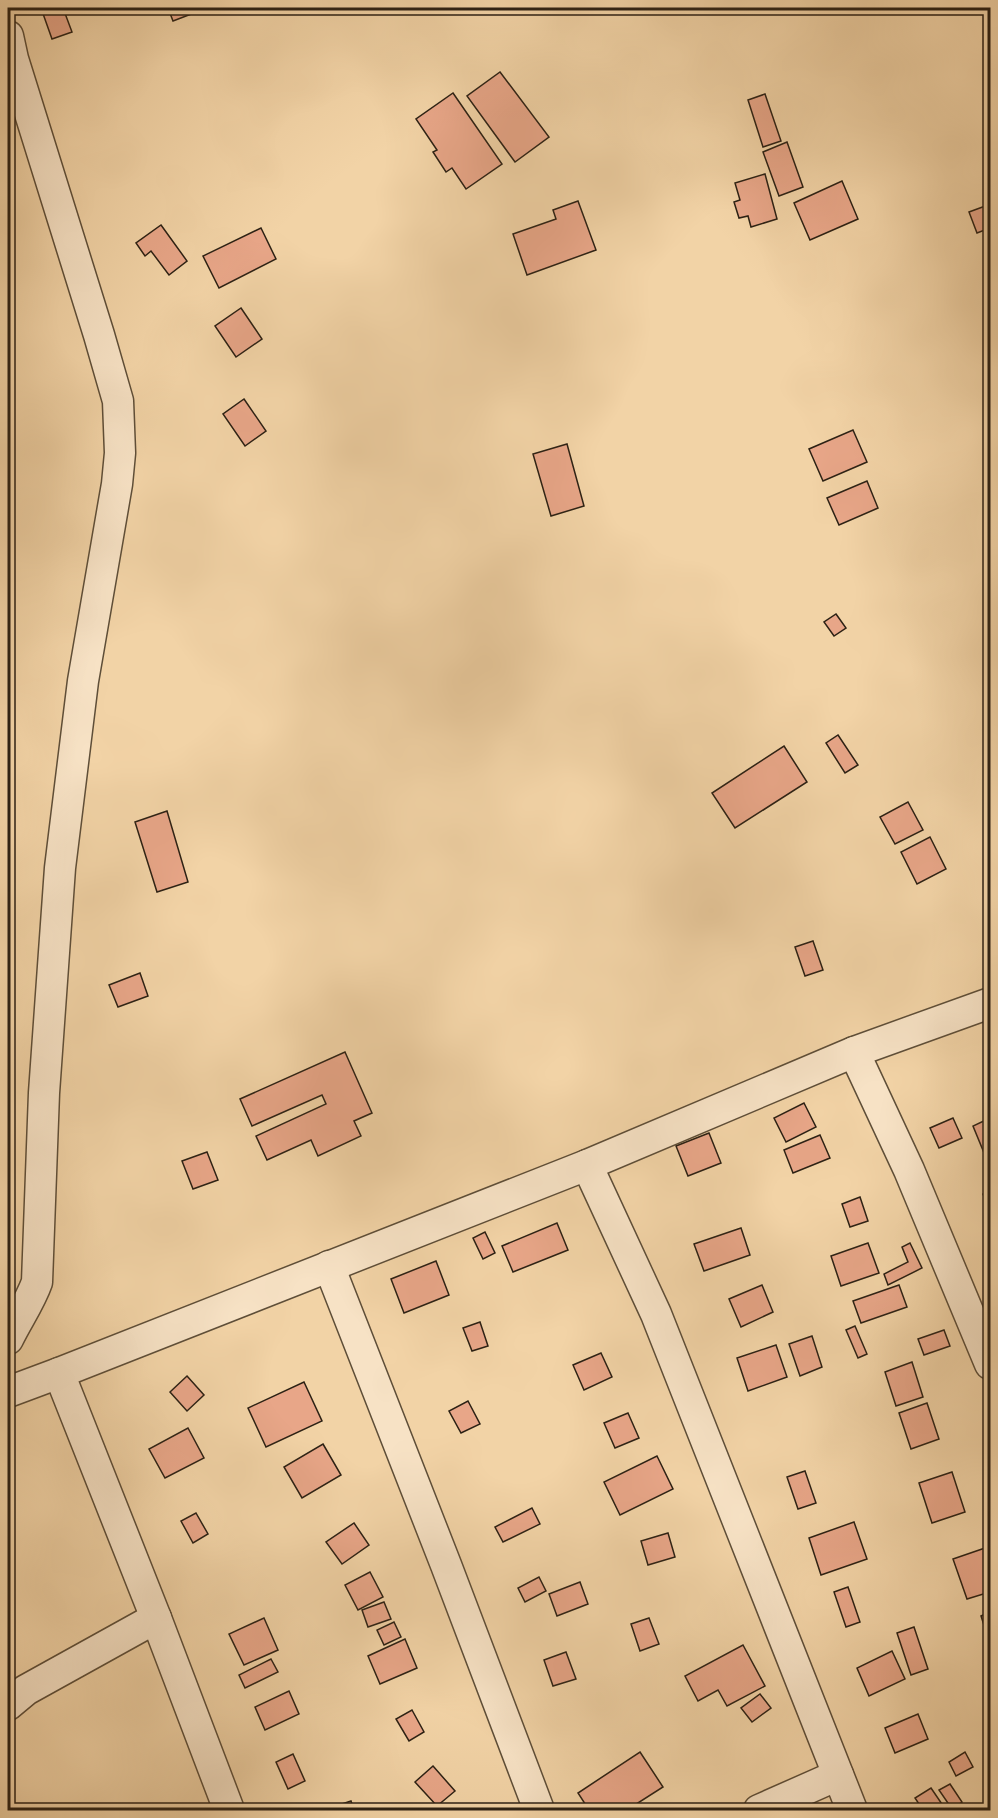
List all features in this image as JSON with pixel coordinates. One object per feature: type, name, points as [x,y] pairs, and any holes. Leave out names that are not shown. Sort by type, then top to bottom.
[{"type":"street","points":[[8,36],[16,70],[118,401],[120,453],[117,484],[83,681],[60,868],[44,1093],[37,1282],[31,1299],[19,1316],[8,1339]]},
{"type":"street","points":[[8,1392],[587,1165],[854,1053],[990,1003]]},
{"type":"street","points":[[854,1053],[909,1170],[990,1364]]},
{"type":"street","points":[[587,1165],[656,1314],[852,1810]]},
{"type":"street","points":[[329,1266],[446,1565],[538,1810]]},
{"type":"street","points":[[59,1373],[229,1810]]},
{"type":"street","points":[[8,1705],[26,1690],[156,1618]]},
{"type":"street","points":[[759,1810],[838,1775]]},
{"type":"building","points":[[41,8],[63,8],[72,32],[52,39]]},
{"type":"building","points":[[168,8],[207,8],[173,21]]},
{"type":"building","points":[[500,72],[549,137],[515,162],[467,96]]},
{"type":"building","points":[[453,93],[502,164],[466,189],[452,168],[446,172],[433,152],[437,150],[416,119]]},
{"type":"building","points":[[765,94],[781,141],[763,147],[748,100]]},
{"type":"building","points":[[787,142],[803,187],[779,196],[763,152]]},
{"type":"building","points":[[765,174],[777,219],[751,227],[748,216],[739,218],[734,202],[740,200],[735,183]]},
{"type":"building","points":[[842,181],[858,219],[810,240],[794,203]]},
{"type":"building","points":[[578,201],[596,250],[527,275],[513,234],[556,219],[553,210]]},
{"type":"building","points":[[988,205],[990,228],[977,233],[969,212]]},
{"type":"building","points":[[161,225],[187,261],[169,275],[151,251],[145,256],[136,243]]},
{"type":"building","points":[[261,228],[276,259],[219,288],[203,256]]},
{"type":"building","points":[[241,308],[262,339],[236,357],[215,326]]},
{"type":"building","points":[[244,399],[266,431],[245,446],[223,414]]},
{"type":"building","points":[[853,430],[867,462],[823,481],[809,449]]},
{"type":"building","points":[[567,444],[584,506],[551,516],[533,454]]},
{"type":"building","points":[[867,481],[878,508],[839,525],[827,498]]},
{"type":"building","points":[[836,614],[846,628],[834,636],[824,622]]},
{"type":"building","points":[[838,735],[858,765],[845,773],[826,743]]},
{"type":"building","points":[[784,746],[807,782],[735,828],[712,793]]},
{"type":"building","points":[[908,802],[923,830],[895,844],[880,817]]},
{"type":"building","points":[[167,811],[188,882],[157,892],[135,822]]},
{"type":"building","points":[[930,837],[946,869],[917,884],[901,852]]},
{"type":"building","points":[[813,941],[823,970],[805,976],[795,947]]},
{"type":"building","points":[[140,973],[148,996],[118,1007],[109,985]]},
{"type":"building","points":[[345,1052],[372,1113],[354,1121],[361,1136],[318,1156],[311,1140],[267,1160],[256,1136],[326,1104],[322,1095],[252,1126],[240,1099]]},
{"type":"building","points":[[804,1103],[816,1127],[786,1142],[774,1118]]},
{"type":"building","points":[[953,1118],[962,1138],[939,1148],[930,1128]]},
{"type":"building","points":[[990,1118],[990,1158],[987,1160],[973,1126]]},
{"type":"building","points":[[709,1133],[721,1163],[688,1176],[676,1146]]},
{"type":"building","points":[[820,1135],[830,1158],[793,1173],[784,1150]]},
{"type":"building","points":[[207,1152],[218,1180],[193,1189],[182,1161]]},
{"type":"building","points":[[990,1190],[990,1212],[983,1194]]},
{"type":"building","points":[[860,1197],[868,1221],[850,1227],[842,1204]]},
{"type":"building","points":[[557,1223],[568,1250],[513,1272],[502,1246]]},
{"type":"building","points":[[741,1228],[750,1255],[704,1271],[694,1244]]},
{"type":"building","points":[[485,1232],[495,1253],[483,1259],[473,1238]]},
{"type":"building","points":[[868,1243],[879,1273],[841,1286],[831,1256]]},
{"type":"building","points":[[910,1243],[922,1268],[888,1285],[884,1274],[908,1262],[902,1247]]},
{"type":"building","points":[[436,1261],[449,1295],[404,1313],[391,1279]]},
{"type":"building","points":[[762,1285],[773,1312],[741,1327],[729,1299]]},
{"type":"building","points":[[899,1285],[907,1307],[861,1323],[853,1301]]},
{"type":"building","points":[[480,1322],[488,1346],[472,1351],[463,1328]]},
{"type":"building","points":[[855,1326],[867,1354],[858,1358],[846,1330]]},
{"type":"building","points":[[944,1330],[950,1346],[924,1355],[918,1339]]},
{"type":"building","points":[[812,1336],[822,1367],[800,1376],[789,1344]]},
{"type":"building","points":[[776,1345],[787,1377],[748,1391],[737,1358]]},
{"type":"building","points":[[601,1353],[612,1377],[584,1390],[573,1365]]},
{"type":"building","points":[[912,1362],[923,1397],[896,1406],[885,1372]]},
{"type":"building","points":[[187,1376],[204,1395],[187,1411],[170,1392]]},
{"type":"building","points":[[304,1382],[322,1421],[266,1447],[248,1408]]},
{"type":"building","points":[[468,1401],[480,1424],[461,1433],[449,1411]]},
{"type":"building","points":[[927,1403],[939,1439],[911,1449],[899,1413]]},
{"type":"building","points":[[628,1413],[639,1438],[615,1448],[604,1423]]},
{"type":"building","points":[[188,1428],[204,1458],[165,1478],[149,1449]]},
{"type":"building","points":[[323,1444],[341,1475],[302,1498],[284,1467]]},
{"type":"building","points":[[657,1456],[673,1489],[620,1515],[604,1482]]},
{"type":"building","points":[[805,1471],[816,1503],[798,1509],[787,1477]]},
{"type":"building","points":[[952,1472],[965,1512],[932,1523],[919,1483]]},
{"type":"building","points":[[532,1508],[540,1524],[503,1542],[495,1527]]},
{"type":"building","points":[[196,1513],[208,1534],[193,1543],[181,1521]]},
{"type":"building","points":[[854,1522],[867,1559],[821,1575],[809,1538]]},
{"type":"building","points":[[354,1523],[369,1545],[342,1564],[326,1542]]},
{"type":"building","points":[[668,1533],[675,1557],[648,1565],[641,1541]]},
{"type":"building","points":[[985,1548],[990,1563],[990,1592],[967,1599],[953,1559]]},
{"type":"building","points":[[370,1572],[383,1597],[358,1610],[345,1585]]},
{"type":"building","points":[[539,1577],[546,1591],[525,1602],[518,1588]]},
{"type":"building","points":[[580,1582],[588,1604],[557,1616],[549,1594]]},
{"type":"building","points":[[848,1587],[860,1622],[846,1627],[834,1592]]},
{"type":"building","points":[[384,1602],[391,1619],[368,1627],[362,1610]]},
{"type":"building","points":[[990,1612],[990,1644],[981,1616]]},
{"type":"building","points":[[264,1618],[278,1650],[244,1665],[229,1634]]},
{"type":"building","points":[[649,1618],[659,1644],[640,1651],[631,1624]]},
{"type":"building","points":[[394,1622],[401,1637],[384,1645],[377,1630]]},
{"type":"building","points":[[914,1627],[928,1669],[911,1675],[897,1633]]},
{"type":"building","points":[[405,1639],[417,1668],[380,1684],[368,1656]]},
{"type":"building","points":[[743,1645],[765,1686],[727,1706],[718,1690],[698,1701],[685,1676]]},
{"type":"building","points":[[892,1651],[905,1679],[869,1696],[857,1668]]},
{"type":"building","points":[[566,1652],[576,1679],[553,1686],[544,1660]]},
{"type":"building","points":[[271,1659],[278,1672],[245,1688],[239,1675]]},
{"type":"building","points":[[289,1691],[299,1714],[265,1730],[255,1707]]},
{"type":"building","points":[[760,1694],[771,1708],[752,1722],[741,1708]]},
{"type":"building","points":[[412,1710],[424,1732],[409,1741],[396,1719]]},
{"type":"building","points":[[918,1714],[928,1739],[895,1753],[885,1728]]},
{"type":"building","points":[[640,1752],[663,1787],[627,1810],[589,1810],[578,1793]]},
{"type":"building","points":[[965,1752],[973,1767],[956,1776],[949,1762]]},
{"type":"building","points":[[293,1754],[305,1781],[288,1789],[276,1762]]},
{"type":"building","points":[[433,1766],[455,1791],[437,1806],[415,1782]]},
{"type":"building","points":[[950,1784],[962,1802],[952,1809],[939,1790]]},
{"type":"building","points":[[931,1788],[946,1810],[923,1810],[915,1798]]},
{"type":"building","points":[[351,1801],[354,1810],[324,1810]]}]
